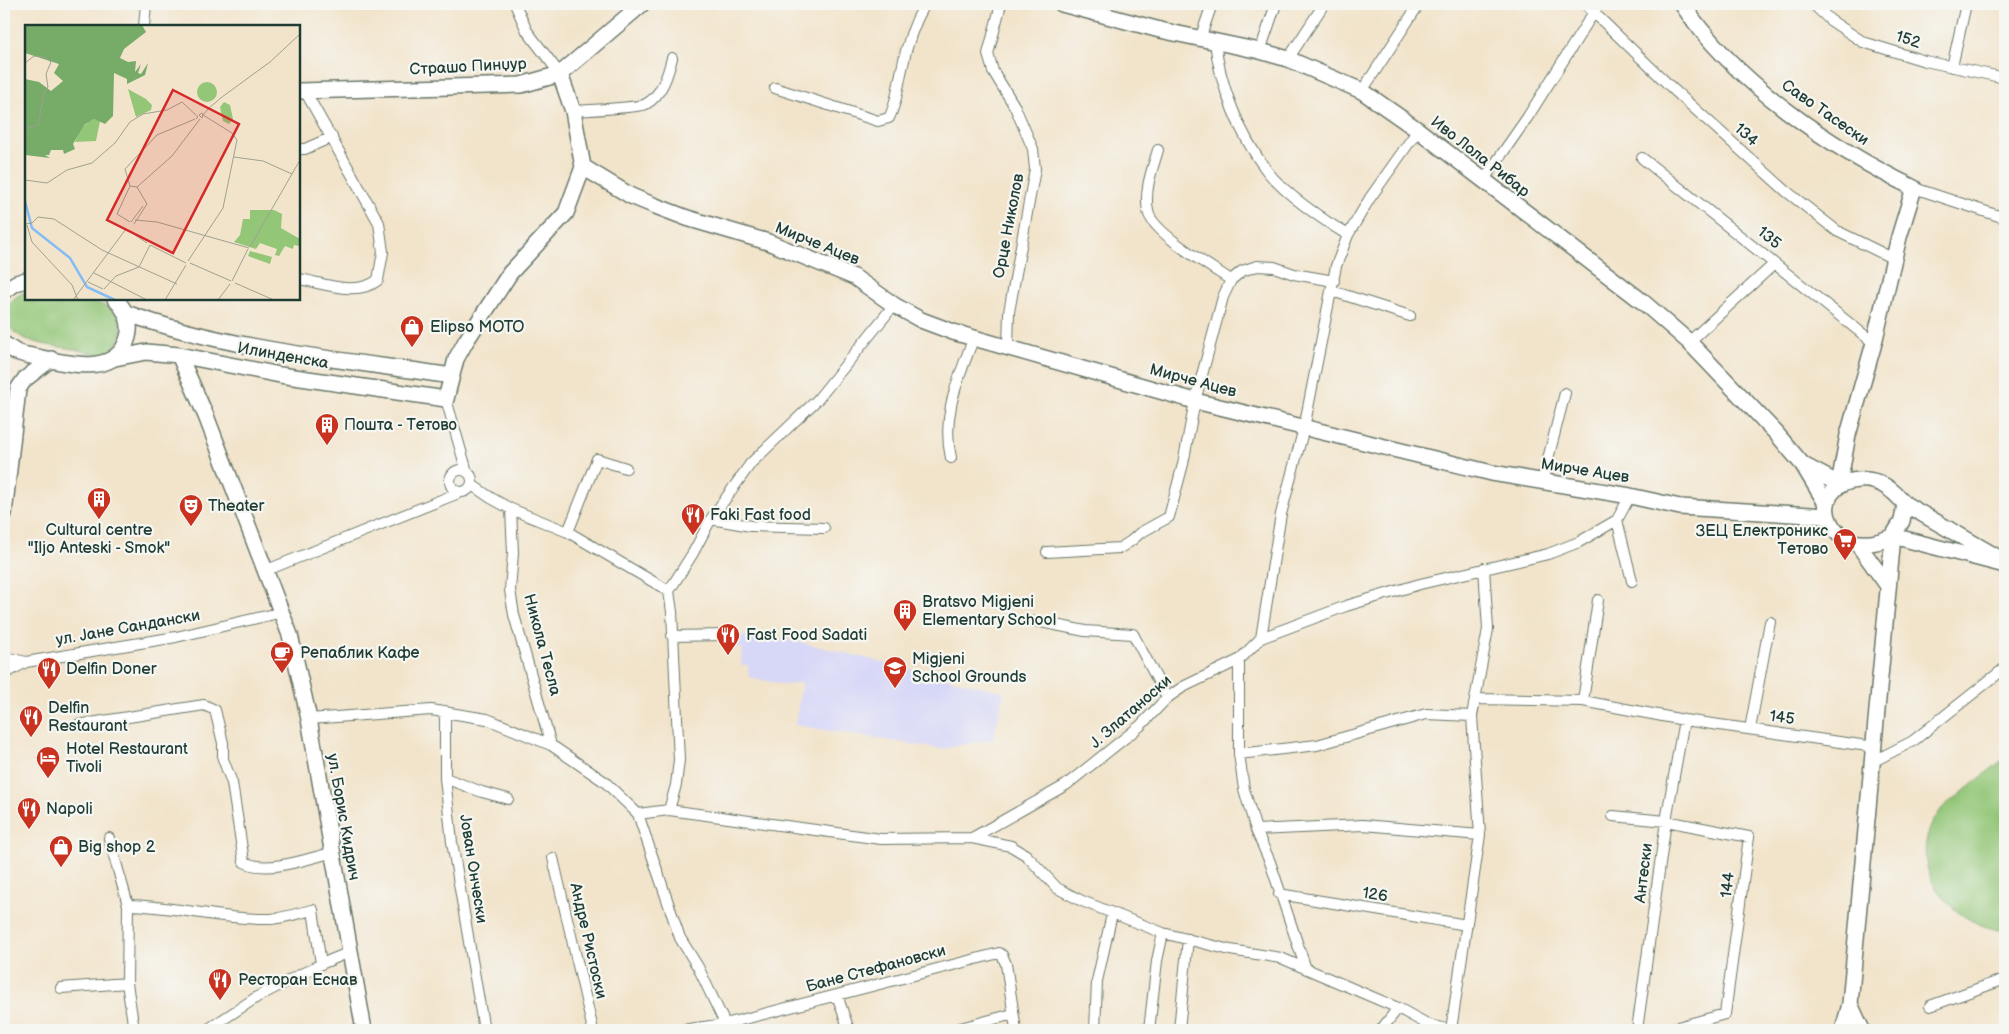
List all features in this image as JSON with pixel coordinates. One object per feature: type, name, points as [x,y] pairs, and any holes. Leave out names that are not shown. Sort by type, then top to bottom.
[{"type":"street","points":[[144,25],[146,4]]},
{"type":"street","points":[[515,4],[527,31],[560,74],[573,111],[583,167],[566,214],[510,273],[488,305],[456,359],[446,399],[457,444],[472,484],[491,498],[511,509],[568,532],[669,591]]},
{"type":"street","name":"Страшо Пинџур","points":[[302,91],[521,85],[560,74],[642,4]]},
{"type":"street","points":[[775,88],[878,121],[889,118],[894,110],[902,67],[917,18],[925,4]]},
{"type":"street","name":"Орце Николов","points":[[1001,4],[988,54],[993,71],[1015,107],[1033,149],[1035,169],[1009,312],[1008,347]]},
{"type":"street","name":"Иво Лола Рибар","points":[[1062,4],[1288,59],[1362,92],[1418,130],[1642,302],[1689,342],[1739,393],[1803,465]]},
{"type":"street","points":[[1212,4],[1208,41],[1232,108],[1268,172],[1322,219],[1348,235]]},
{"type":"street","points":[[1260,51],[1276,4]]},
{"type":"street","points":[[1288,59],[1324,4]]},
{"type":"street","points":[[1362,92],[1419,4]]},
{"type":"street","name":"134","points":[[1584,4],[1596,8],[1786,191],[1838,231],[1894,259]]},
{"type":"street","name":"Саво Тасески","points":[[1682,4],[1722,52],[1764,91],[1829,142],[1914,188],[2005,218]]},
{"type":"street","name":"152","points":[[1813,4],[1830,20],[1863,42],[1952,67],[2005,78]]},
{"type":"street","points":[[1952,67],[1966,4]]},
{"type":"street","points":[[1483,181],[1527,118],[1596,8]]},
{"type":"street","points":[[573,111],[645,104],[659,92],[667,76],[672,58]]},
{"type":"street","points":[[300,279],[359,289],[372,285],[378,280],[383,252],[379,223],[332,137],[302,91]]},
{"type":"street","points":[[1261,638],[1281,514],[1304,428],[1333,286],[1348,235],[1370,198],[1418,130]]},
{"type":"street","points":[[300,149],[305,149],[332,137]]},
{"type":"street","points":[[1158,150],[1148,183],[1148,213],[1154,222],[1185,250],[1231,280]]},
{"type":"street","name":"135","points":[[1642,158],[1773,265],[1874,343]]},
{"type":"street","name":"Мирче Ацев","points":[[583,167],[631,196],[653,205],[768,242],[854,276],[894,305],[921,320],[1195,401],[1492,473],[1630,496],[1680,507],[1827,510]]},
{"type":"street","points":[[1839,484],[1848,435],[1914,188]]},
{"type":"street","points":[[1689,342],[1773,265]]},
{"type":"street","points":[[1047,552],[1120,548],[1140,533],[1169,517],[1183,464],[1195,401],[1223,297],[1231,280],[1242,271],[1257,266],[1274,267],[1333,286],[1410,316]]},
{"type":"street","points":[[4,291],[16,283],[25,280]]},
{"type":"street","name":"Илинденска","points":[[121,304],[154,323],[208,336],[292,352],[452,376]]},
{"type":"street","name":"Илинденска","points":[[115,358],[126,342],[129,332],[121,304]]},
{"type":"street","points":[[669,810],[680,760],[672,612],[669,591],[694,554],[711,519],[750,463],[818,399],[894,305]]},
{"type":"street","points":[[951,458],[947,439],[947,418],[974,337]]},
{"type":"street","name":"Илинденска","points":[[4,344],[16,352],[97,365],[115,358],[146,352],[179,355],[287,376],[446,399]]},
{"type":"street","points":[[287,376],[292,352]]},
{"type":"street","name":"ул. Борис Кидрич","points":[[179,355],[190,376],[267,570],[290,635],[309,719],[331,853],[364,1030]]},
{"type":"street","points":[[4,514],[18,389],[25,379],[51,359]]},
{"type":"street","points":[[1542,482],[1565,393]]},
{"type":"street","points":[[457,444],[452,488],[461,492]]},
{"type":"street","points":[[568,532],[597,459],[626,468]]},
{"type":"street","points":[[1803,465],[1839,484]]},
{"type":"street","points":[[1803,465],[1827,510],[1829,524],[1838,534],[1857,543],[1878,544],[1893,536],[2005,563]]},
{"type":"street","points":[[433,503],[457,471],[467,472]]},
{"type":"street","points":[[1827,510],[1832,492],[1839,484],[1849,480],[1869,479],[1888,487],[1904,504],[2005,563]]},
{"type":"street","points":[[267,570],[465,492],[472,484]]},
{"type":"street","name":"Ј. Златаноски","points":[[972,838],[1066,785],[1140,726],[1167,698],[1183,687],[1238,660],[1261,638],[1346,606],[1484,568],[1548,554],[1579,542],[1616,520],[1630,496]]},
{"type":"street","points":[[1844,1030],[1850,1004],[1893,536],[1902,521],[1904,504]]},
{"type":"street","name":"Никола Тесла","points":[[511,509],[513,554],[510,590],[514,616],[551,745]]},
{"type":"street","points":[[711,519],[752,526],[824,528]]},
{"type":"street","points":[[1616,520],[1632,581]]},
{"type":"street","points":[[1857,543],[1888,586]]},
{"type":"street","points":[[638,814],[669,810],[881,839],[972,838],[1011,846],[1026,855],[1057,888],[1112,914],[1188,940],[1230,950],[1281,958],[1305,966],[1351,989],[1398,1008],[1429,1025],[1451,1030],[1480,835],[1472,716],[1488,629],[1484,568]]},
{"type":"street","points":[[1583,701],[1598,600]]},
{"type":"street","name":"ул. Јане Сандански","points":[[26,662],[176,637],[283,612]]},
{"type":"street","points":[[1036,621],[1085,631],[1133,634],[1167,698]]},
{"type":"street","points":[[1750,728],[1770,622]]},
{"type":"street","points":[[672,636],[726,635]]},
{"type":"street","points":[[4,657],[26,662]]},
{"type":"street","points":[[1238,660],[1239,754],[1244,789],[1256,830],[1270,862],[1279,894],[1305,966]]},
{"type":"street","points":[[4,674],[26,662]]},
{"type":"street","points":[[1874,754],[1912,741],[2005,668]]},
{"type":"street","name":"145","points":[[1476,700],[1583,701],[1684,720],[1750,728],[1874,754]]},
{"type":"street","points":[[78,725],[204,705],[215,710],[223,743],[223,759],[232,783],[244,862],[254,867],[271,866],[331,853]]},
{"type":"street","points":[[309,719],[431,710],[487,719],[551,745],[605,782],[638,814],[680,938],[698,967],[727,1027]]},
{"type":"street","name":"Јован Ончески","points":[[446,711],[445,778],[452,842],[484,1030]]},
{"type":"street","points":[[1239,754],[1316,745],[1426,714],[1472,716]]},
{"type":"street","name":"Антески","points":[[1637,1030],[1666,821],[1684,720]]},
{"type":"street","points":[[445,778],[482,792],[508,798]]},
{"type":"street","name":"144","points":[[1613,816],[1666,821],[1749,837],[1725,1014],[1667,1030]]},
{"type":"street","points":[[1256,830],[1363,825],[1480,835]]},
{"type":"street","points":[[109,838],[128,905],[127,983],[134,1030]]},
{"type":"street","name":"Андре Ристоски","points":[[553,858],[593,1030]]},
{"type":"street","name":"126","points":[[1279,894],[1467,925]]},
{"type":"street","points":[[128,905],[157,906],[223,917],[273,919],[312,910],[321,964]]},
{"type":"street","points":[[1095,1030],[1097,981],[1112,914]]},
{"type":"street","points":[[1149,1030],[1157,961],[1163,933]]},
{"type":"street","points":[[1180,1030],[1188,940]]},
{"type":"street","points":[[207,1030],[257,997],[321,964],[350,952]]},
{"type":"street","name":"Бане Стефановски","points":[[682,1030],[727,1027],[837,995],[999,953],[1006,964],[1016,1030]]},
{"type":"street","points":[[1930,1006],[2005,979]]},
{"type":"street","points":[[61,988],[127,983]]},
{"type":"street","points":[[837,995],[849,1030]]},
{"type":"street","points":[[1850,1004],[1862,1030]]},
{"type":"street","points":[[1381,1030],[1398,1008]]},
{"type":"street","points":[[953,1030],[1013,1014]]},
{"type":"shaded area","name":"Migjeni School Grounds","points":[[726,635],[787,639],[1004,692],[993,739],[941,749],[795,725],[802,682],[786,685],[749,677],[748,665],[741,665],[742,648],[725,647]]},
{"type":"green space","points":[[25,292],[25,300],[80,300],[100,304],[115,312],[121,324],[120,337],[113,348],[107,352],[95,353],[41,344],[19,336],[11,329],[7,320],[7,309],[14,298]]},
{"type":"green space","points":[[2005,758],[2005,931],[1984,926],[1965,917],[1949,904],[1936,888],[1928,870],[1925,851],[1929,831],[1942,809]]},
{"type":"place","name":"Elipso MOTO","points":[[412,348]]},
{"type":"place","name":"Пошта - Тетово","points":[[327,446]]},
{"type":"place","name":"Cultural centre \"Iljo Anteski - Smok\"","points":[[99,520]]},
{"type":"place","name":"Theater","points":[[191,527]]},
{"type":"place","name":"Faki Fast food","points":[[693,536]]},
{"type":"place","name":"ЗЕЦ Електроникс Тетово","points":[[1845,561]]},
{"type":"place","name":"Bratsvo Migjeni Elementary School","points":[[905,632]]},
{"type":"place","name":"Fast Food Sadati","points":[[728,656]]},
{"type":"place","name":"Репаблик Кафе","points":[[282,674]]},
{"type":"place","name":"Migjeni School Grounds","points":[[895,689]]},
{"type":"place","name":"Delfin Doner","points":[[49,690]]},
{"type":"place","name":"Delfin Restaurant","points":[[31,738]]},
{"type":"place","name":"Hotel Restaurant Tivoli","points":[[48,779]]},
{"type":"place","name":"Napoli","points":[[29,830]]},
{"type":"place","name":"Big shop 2","points":[[61,868]]},
{"type":"place","name":"Ресторан Еснав","points":[[220,1001]]}]
